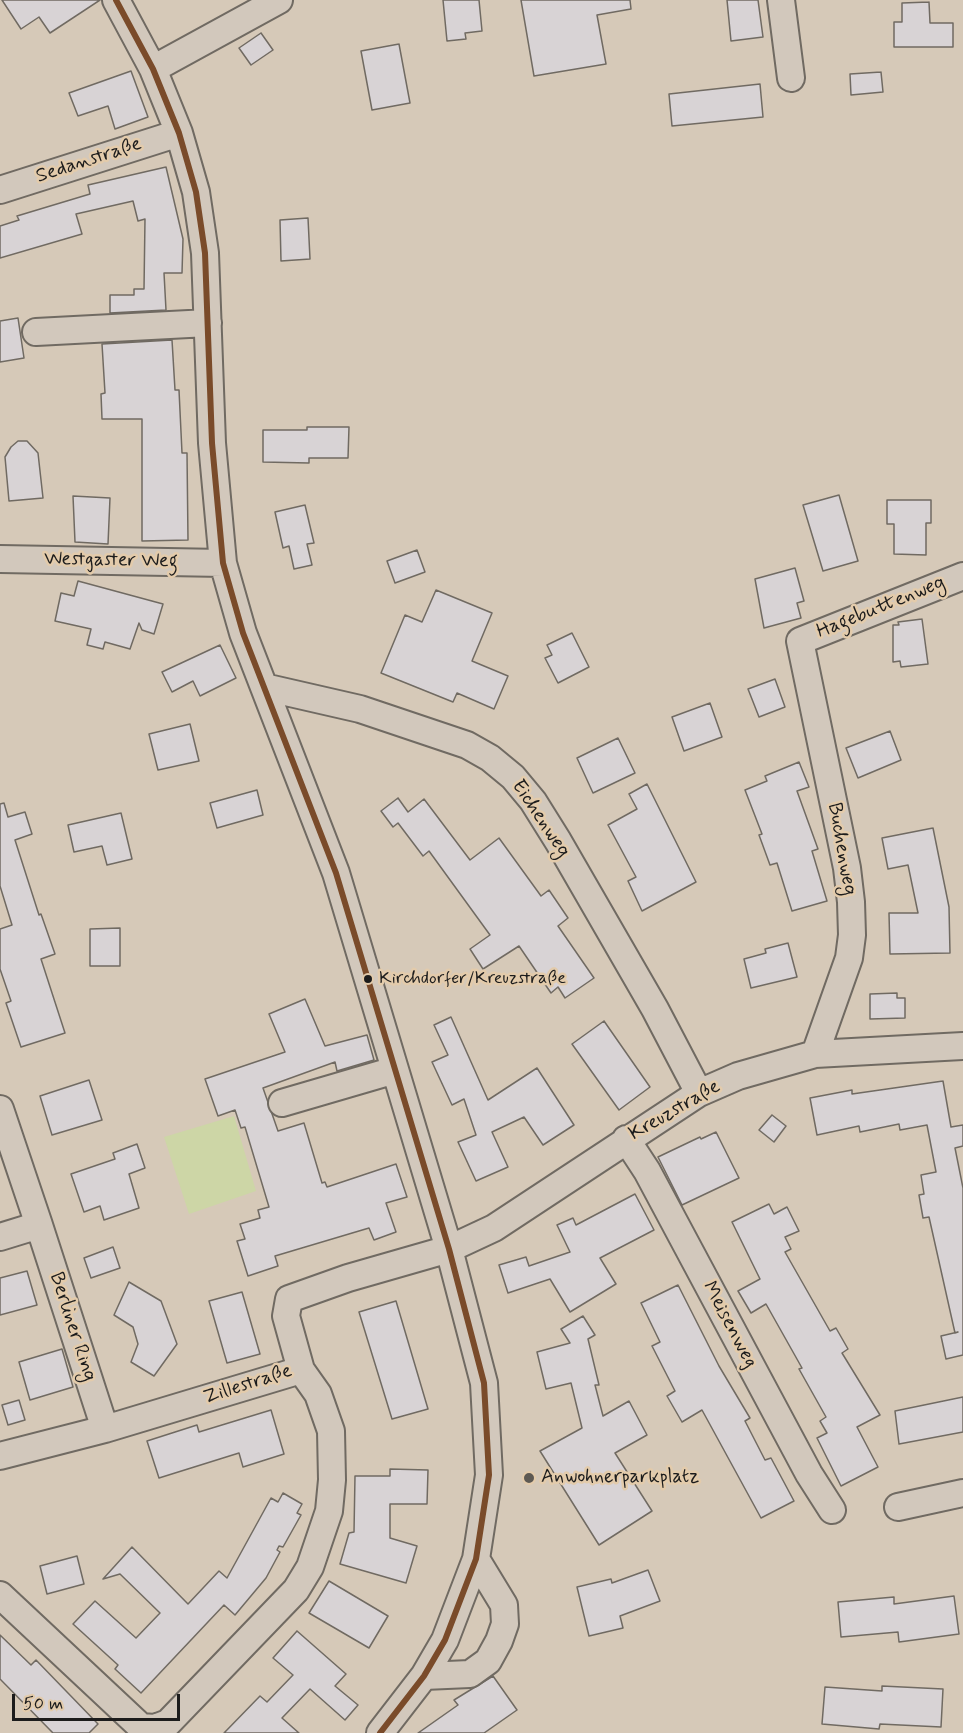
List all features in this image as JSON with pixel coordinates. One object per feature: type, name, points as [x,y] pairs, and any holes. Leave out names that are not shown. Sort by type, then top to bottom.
[{"type":"street","points":[[116,0],[153,69],[179,133],[196,192],[205,254],[212,443],[223,563],[243,633],[336,873],[449,1249],[484,1383],[489,1475],[476,1559],[445,1640],[424,1676],[380,1733]]},
{"type":"street","points":[[153,69],[279,0]]},
{"type":"street","points":[[781,0],[791,78]]},
{"type":"street","name":"Sedanstraße","points":[[0,190],[179,133]]},
{"type":"street","points":[[36,332],[208,323]]},
{"type":"street","name":"Westgaster Weg","points":[[0,559],[223,563]]},
{"type":"street","name":"Hagebuttenweg","points":[[800,641],[963,576]]},
{"type":"street","name":"Buchenweg","points":[[800,641],[847,868],[851,902],[852,935],[849,958],[815,1054]]},
{"type":"street","name":"Eichenweg","points":[[264,687],[360,709],[467,745],[490,758],[513,777],[533,801],[558,842],[655,1009],[699,1093]]},
{"type":"street","name":"Kreuzstraße","points":[[449,1249],[494,1228],[699,1093],[738,1076],[815,1054],[963,1046]]},
{"type":"street","points":[[282,1103],[395,1070]]},
{"type":"street","name":"Berliner Ring","points":[[0,1109],[105,1429]]},
{"type":"street","name":"Meisenweg","points":[[626,1139],[647,1171],[808,1474],[832,1510]]},
{"type":"street","points":[[0,1237],[39,1225]]},
{"type":"street","name":"Zillestraße","points":[[0,1456],[105,1429],[301,1370],[286,1316],[289,1299],[348,1278],[449,1249]]},
{"type":"street","points":[[0,1595],[143,1730],[168,1723],[278,1612],[310,1567],[329,1511],[332,1452],[331,1431],[325,1412],[318,1394],[301,1370]]},
{"type":"street","points":[[898,1507],[963,1492]]},
{"type":"street","points":[[424,1676],[470,1674],[488,1661],[499,1641],[505,1624],[504,1605],[476,1559]]},
{"type":"green space","points":[[234,1116],[256,1191],[189,1214],[164,1137]]},
{"type":"building","points":[[2,0],[100,0],[50,33],[39,17],[21,29]]},
{"type":"building","points":[[443,0],[479,0],[482,31],[465,33],[466,39],[447,41]]},
{"type":"building","points":[[521,0],[630,0],[631,9],[597,15],[606,64],[534,76]]},
{"type":"building","points":[[727,0],[758,0],[763,37],[731,41]]},
{"type":"building","points":[[929,2],[930,23],[953,23],[953,47],[894,47],[894,22],[902,22],[902,3]]},
{"type":"building","points":[[261,33],[273,50],[251,65],[239,48]]},
{"type":"building","points":[[399,44],[410,103],[372,110],[361,51]]},
{"type":"building","points":[[131,71],[148,117],[115,129],[108,106],[78,116],[69,93]]},
{"type":"building","points":[[881,72],[883,92],[851,95],[850,74]]},
{"type":"building","points":[[760,84],[763,117],[672,126],[669,94]]},
{"type":"building","points":[[166,167],[183,239],[182,273],[164,273],[166,310],[110,313],[110,295],[134,295],[134,289],[144,289],[145,219],[138,221],[133,201],[76,214],[82,234],[0,258],[0,226],[19,220],[17,216],[90,194],[88,185]]},
{"type":"building","points":[[308,218],[310,259],[281,261],[280,220]]},
{"type":"building","points":[[18,318],[24,358],[0,362],[0,321]]},
{"type":"building","points":[[172,340],[175,390],[179,390],[182,453],[187,453],[188,540],[142,541],[142,419],[102,419],[101,394],[105,393],[102,344]]},
{"type":"building","points":[[307,427],[349,427],[348,458],[309,458],[309,463],[263,462],[263,430],[307,430]]},
{"type":"building","points":[[18,441],[27,441],[38,453],[43,498],[9,501],[5,457]]},
{"type":"building","points":[[839,495],[858,561],[823,571],[803,505]]},
{"type":"building","points":[[73,496],[110,498],[108,544],[75,542]]},
{"type":"building","points":[[887,500],[931,500],[931,523],[926,523],[926,555],[894,554],[894,524],[887,524]]},
{"type":"building","points":[[305,505],[314,543],[307,544],[312,565],[294,569],[289,546],[283,548],[275,512]]},
{"type":"building","points":[[417,550],[425,572],[395,583],[387,561]]},
{"type":"building","points":[[795,568],[804,601],[797,603],[801,618],[764,628],[755,579]]},
{"type":"building","points":[[78,581],[163,604],[154,634],[142,630],[139,623],[130,649],[105,642],[103,649],[87,645],[91,629],[55,621],[61,593],[74,596]]},
{"type":"building","points":[[436,590],[492,613],[472,661],[508,676],[494,709],[457,693],[453,702],[381,673],[405,615],[422,622]]},
{"type":"building","points":[[922,619],[928,664],[901,667],[900,661],[893,662],[893,625],[899,625],[898,622]]},
{"type":"building","points":[[572,633],[589,667],[558,683],[545,658],[552,655],[547,645]]},
{"type":"building","points":[[220,645],[236,678],[200,696],[193,681],[172,692],[162,672]]},
{"type":"building","points":[[775,679],[785,707],[759,717],[748,689]]},
{"type":"building","points":[[710,703],[722,737],[684,751],[672,717]]},
{"type":"building","points":[[190,724],[199,761],[158,770],[149,734]]},
{"type":"building","points":[[890,731],[901,760],[858,778],[846,748]]},
{"type":"building","points":[[618,738],[635,773],[593,793],[577,758]]},
{"type":"building","points":[[799,762],[809,787],[797,791],[818,849],[812,851],[827,901],[792,911],[777,863],[770,865],[759,835],[762,834],[745,790],[767,781],[765,776]]},
{"type":"building","points":[[647,784],[696,882],[642,911],[628,881],[636,877],[608,825],[637,809],[629,794]]},
{"type":"building","points":[[257,790],[263,815],[217,828],[210,803]]},
{"type":"building","points":[[398,798],[408,812],[424,799],[470,860],[499,838],[541,896],[549,890],[568,918],[558,926],[594,978],[565,998],[558,987],[551,993],[519,946],[483,969],[470,949],[490,935],[429,851],[423,856],[398,823],[393,827],[381,811]]},
{"type":"building","points":[[4,803],[8,817],[25,812],[32,834],[15,840],[39,915],[41,914],[55,954],[41,959],[65,1033],[21,1047],[6,1003],[11,1001],[0,969],[0,929],[12,925],[0,886],[0,804]]},
{"type":"building","points":[[121,813],[132,859],[107,865],[102,846],[74,852],[68,825]]},
{"type":"building","points":[[933,828],[949,907],[950,953],[890,954],[889,913],[918,913],[908,865],[888,869],[882,838]]},
{"type":"building","points":[[120,928],[120,966],[90,966],[90,929]]},
{"type":"building","points":[[788,943],[797,977],[751,988],[744,959],[766,953],[765,949]]},
{"type":"building","points":[[897,993],[897,998],[905,998],[905,1018],[870,1019],[870,994]]},
{"type":"building","points":[[305,999],[325,1046],[367,1035],[374,1060],[337,1071],[335,1062],[263,1088],[278,1131],[304,1123],[322,1183],[325,1182],[327,1187],[396,1164],[407,1197],[386,1203],[396,1232],[374,1240],[369,1228],[275,1256],[278,1266],[248,1276],[237,1241],[245,1239],[240,1224],[260,1218],[258,1210],[269,1207],[245,1127],[241,1128],[235,1110],[218,1116],[205,1079],[285,1052],[269,1014]]},
{"type":"building","points":[[451,1017],[488,1100],[537,1068],[574,1125],[543,1145],[524,1117],[492,1132],[508,1167],[476,1181],[458,1142],[476,1135],[464,1099],[452,1105],[432,1062],[448,1055],[434,1025]]},
{"type":"building","points":[[604,1021],[650,1087],[619,1110],[572,1044]]},
{"type":"building","points":[[89,1080],[102,1120],[52,1135],[40,1096]]},
{"type":"building","points":[[943,1081],[951,1127],[963,1125],[963,1146],[955,1148],[963,1188],[963,1355],[946,1359],[941,1336],[955,1333],[929,1217],[923,1218],[919,1195],[924,1194],[921,1175],[936,1172],[927,1125],[900,1130],[899,1124],[860,1132],[859,1126],[817,1135],[810,1098],[852,1090],[852,1094]]},
{"type":"building","points":[[772,1115],[786,1126],[774,1142],[759,1130]]},
{"type":"building","points":[[716,1132],[739,1178],[682,1205],[658,1157]]},
{"type":"building","points":[[137,1144],[145,1168],[129,1174],[139,1208],[104,1220],[100,1206],[84,1212],[71,1174],[115,1159],[113,1153]]},
{"type":"building","points":[[635,1194],[654,1230],[600,1258],[616,1284],[570,1312],[550,1279],[508,1293],[499,1265],[526,1257],[529,1266],[570,1252],[557,1225],[573,1218],[576,1225]]},
{"type":"building","points":[[769,1204],[774,1214],[787,1207],[799,1231],[785,1237],[791,1249],[785,1252],[830,1331],[836,1328],[848,1349],[842,1353],[880,1415],[857,1427],[878,1467],[841,1486],[817,1438],[827,1433],[820,1421],[826,1417],[799,1369],[802,1368],[766,1304],[751,1313],[738,1291],[760,1279],[732,1222]]},
{"type":"building","points":[[113,1247],[120,1268],[91,1278],[84,1258]]},
{"type":"building","points":[[27,1271],[37,1305],[0,1315],[0,1278]]},
{"type":"building","points":[[129,1282],[161,1301],[177,1344],[154,1376],[131,1362],[138,1344],[133,1327],[114,1315]]},
{"type":"building","points":[[678,1285],[719,1366],[750,1418],[745,1421],[765,1460],[771,1458],[794,1501],[761,1518],[702,1410],[682,1422],[667,1396],[675,1391],[652,1346],[660,1342],[641,1303]]},
{"type":"building","points":[[242,1292],[260,1354],[227,1363],[209,1301]]},
{"type":"building","points":[[396,1301],[428,1409],[392,1419],[359,1312]]},
{"type":"building","points":[[583,1316],[595,1335],[588,1339],[599,1385],[595,1385],[603,1416],[629,1401],[647,1435],[615,1453],[652,1511],[599,1545],[540,1451],[582,1428],[571,1383],[546,1389],[537,1352],[570,1343],[561,1329]]},
{"type":"building","points":[[62,1349],[73,1387],[30,1400],[19,1362]]},
{"type":"building","points":[[963,1397],[963,1432],[899,1444],[895,1411]]},
{"type":"building","points":[[19,1400],[25,1420],[8,1425],[2,1405]]},
{"type":"building","points":[[271,1410],[284,1454],[243,1467],[239,1453],[159,1478],[147,1441],[197,1425],[199,1432]]},
{"type":"building","points":[[390,1469],[428,1470],[427,1504],[390,1504],[390,1538],[417,1546],[406,1583],[340,1564],[349,1533],[354,1532],[355,1476],[390,1476]]},
{"type":"building","points":[[283,1493],[302,1504],[297,1513],[301,1515],[283,1547],[279,1546],[277,1550],[280,1552],[266,1578],[235,1615],[224,1605],[141,1693],[115,1669],[118,1665],[73,1624],[95,1601],[136,1638],[160,1613],[120,1574],[103,1579],[132,1547],[188,1604],[219,1571],[227,1578],[271,1498],[278,1502]]},
{"type":"building","points":[[77,1556],[84,1584],[47,1594],[40,1566]]},
{"type":"building","points":[[648,1570],[660,1601],[620,1616],[623,1628],[589,1636],[577,1587],[611,1579],[612,1583]]},
{"type":"building","points":[[329,1581],[388,1616],[369,1648],[309,1613]]},
{"type":"building","points":[[954,1596],[959,1634],[899,1642],[898,1632],[841,1637],[838,1602],[894,1597],[894,1604]]},
{"type":"building","points":[[297,1631],[346,1674],[335,1686],[358,1705],[345,1720],[310,1689],[282,1718],[299,1733],[224,1733],[260,1696],[267,1702],[293,1675],[273,1658]]},
{"type":"building","points":[[0,1635],[31,1665],[36,1660],[98,1724],[89,1733],[53,1733],[0,1679]]},
{"type":"building","points":[[493,1676],[517,1710],[484,1733],[418,1733],[458,1705],[454,1700]]},
{"type":"building","points":[[882,1686],[943,1689],[941,1727],[880,1724],[879,1729],[822,1724],[825,1687],[882,1691]]},
{"type":"transit line","points":[[116,0],[153,69],[179,133],[196,192],[205,253],[212,443],[223,563],[243,633],[336,873],[449,1249],[484,1383],[489,1475],[476,1559],[445,1640],[424,1676],[380,1733]]},
{"type":"place","name":"Kirchdorfer/Kreuzstraße","points":[[368,979]]},
{"type":"place","name":"Anwohnerparkplatz","points":[[529,1478]]}]
